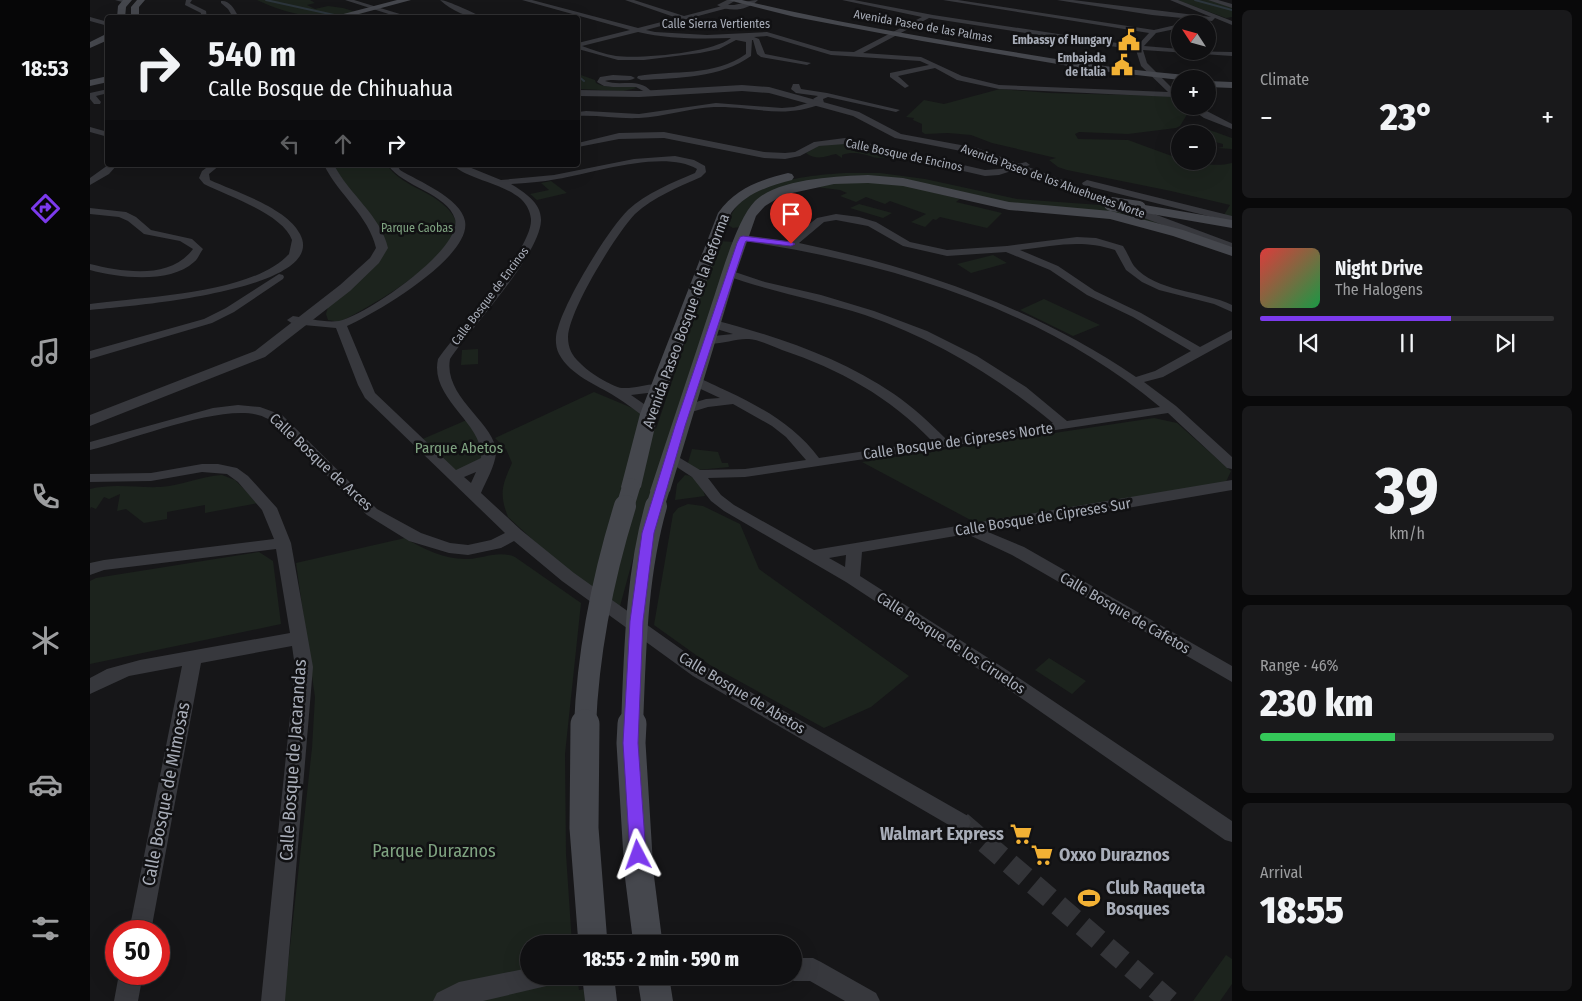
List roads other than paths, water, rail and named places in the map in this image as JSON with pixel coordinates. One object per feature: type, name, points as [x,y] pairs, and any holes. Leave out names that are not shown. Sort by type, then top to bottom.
[{"type":"main road","points":[[121,15],[124,0]]},
{"type":"main road","points":[[135,15],[135,7],[141,0]]},
{"type":"main road","points":[[342,15],[370,7],[407,0]]},
{"type":"main road","name":"Avenida Paseo de las Palmas","points":[[727,2],[749,4],[889,36],[1057,67],[1171,80]]},
{"type":"main road","points":[[90,38],[105,31]]},
{"type":"main road","points":[[90,45],[105,38]]},
{"type":"main road","points":[[90,77],[105,74]]},
{"type":"main road","name":"Avenida Paseo de las Palmas","points":[[1157,78],[1171,78]]},
{"type":"main road","points":[[1216,79],[1232,80]]},
{"type":"main road","points":[[90,83],[105,80]]},
{"type":"main road","points":[[1216,84],[1232,85]]},
{"type":"main road","name":"Avenida Paseo Bosque de la Reforma","points":[[593,935],[583,812],[583,750],[595,622],[616,527],[631,487],[649,414],[728,208],[745,193],[780,179],[826,171],[853,170],[895,172],[1021,199],[1111,204],[1232,224]]},
{"type":"main road","name":"Avenida Paseo Bosque de la Reforma","points":[[647,935],[639,873],[631,743],[637,621],[648,533],[727,279],[750,216],[756,207],[779,192],[813,183],[868,179],[915,184],[1009,206],[1111,215],[1172,231],[1232,252]]},
{"type":"main road","points":[[717,233],[723,240],[738,240],[744,236]]},
{"type":"main road","points":[[599,985],[601,1001]]},
{"type":"main road","points":[[654,985],[657,1001]]},
{"type":"street","points":[[189,0],[187,4],[200,9],[204,12],[204,15]]},
{"type":"street","points":[[348,0],[399,15]]},
{"type":"street","points":[[443,0],[454,8],[473,15]]},
{"type":"street","name":"Calle Sierra Vertientes","points":[[525,0],[579,15]]},
{"type":"street","points":[[628,0],[685,18]]},
{"type":"street","points":[[845,0],[929,16],[1139,48],[1232,54]]},
{"type":"street","points":[[1060,0],[1171,16]]},
{"type":"street","points":[[1173,0],[1232,23]]},
{"type":"street","points":[[1212,0],[1232,6]]},
{"type":"street","points":[[223,2],[231,8],[234,15]]},
{"type":"street","points":[[580,45],[685,18],[727,2]]},
{"type":"street","points":[[949,2],[1154,32],[1171,28]]},
{"type":"street","points":[[856,54],[936,11]]},
{"type":"street","name":"Calle Sierra Vertientes","points":[[580,15],[636,31],[681,37],[738,37],[767,34],[822,51],[922,60],[960,78],[999,87],[1171,97]]},
{"type":"street","points":[[1216,19],[1232,18]]},
{"type":"street","points":[[90,19],[105,23]]},
{"type":"street","points":[[1139,48],[1154,32]]},
{"type":"street","points":[[580,47],[612,57],[637,58],[704,51],[726,45],[738,37],[756,39],[760,54],[764,57],[807,63]]},
{"type":"street","points":[[641,78],[692,73],[738,63],[745,59],[750,51],[749,41],[738,37]]},
{"type":"street","name":"Calle Sierra Vertientes","points":[[1139,48],[1144,64],[1171,91]]},
{"type":"street","points":[[905,86],[896,80],[921,75],[916,71],[936,66]]},
{"type":"street","points":[[631,78],[610,78],[603,79],[601,82],[611,85],[638,85],[647,91]]},
{"type":"street","name":"Avenida Paseo de los Ahuehuetes Norte","points":[[580,91],[647,91],[764,86],[822,101],[860,116],[898,136],[968,148],[1062,177],[1232,219]]},
{"type":"street","points":[[796,86],[795,89],[822,101],[896,110]]},
{"type":"street","name":"Avenida Paseo de los Ahuehuetes Norte","points":[[580,91],[640,94],[702,89],[762,89],[806,104],[822,101]]},
{"type":"street","points":[[94,102],[91,95],[105,92]]},
{"type":"street","points":[[580,114],[641,116],[683,108],[716,105],[776,112],[806,104]]},
{"type":"street","points":[[1207,116],[1232,118]]},
{"type":"street","points":[[1207,116],[1232,127]]},
{"type":"street","points":[[90,129],[105,134]]},
{"type":"street","name":"Calle Bosque de Encinos","points":[[580,145],[619,136],[664,135],[764,155],[784,156],[797,154],[813,145],[845,141],[980,172],[1003,172],[1022,166]]},
{"type":"street","points":[[503,182],[560,176],[642,160],[686,162],[702,168],[698,175],[644,202],[628,216],[617,230],[570,310],[564,325],[562,340],[565,354],[576,368],[595,382],[618,392],[649,414]]},
{"type":"street","name":"Avenida Paseo de los Ahuehuetes Norte","points":[[1022,166],[1034,174],[1232,247]]},
{"type":"street","points":[[90,182],[111,167]]},
{"type":"street","points":[[90,355],[208,321],[230,310],[287,270],[289,262],[296,252],[298,243],[295,234],[274,215],[207,182],[204,178],[206,173],[214,167]]},
{"type":"street","points":[[90,414],[245,355],[264,344],[350,283],[375,260],[381,252],[382,245],[380,239],[363,212],[349,203],[327,182],[321,167]]},
{"type":"street","points":[[330,167],[349,203]]},
{"type":"street","points":[[298,320],[341,325],[388,298],[421,275],[448,251],[460,232],[461,221],[450,206],[436,195],[398,172],[394,167]]},
{"type":"street","name":"Calle Bosque de Encinos","points":[[462,167],[503,182],[523,196],[533,207],[536,218],[534,231],[520,259],[446,355],[442,368],[451,393],[486,440],[489,451],[488,460]]},
{"type":"street","points":[[1003,172],[1034,174]]},
{"type":"street","points":[[90,210],[124,215],[134,220],[139,228],[152,234],[186,240],[195,244],[198,249],[195,256],[188,261],[175,267],[152,273],[127,275],[90,268]]},
{"type":"street","points":[[791,244],[820,220],[842,217],[872,224],[900,241],[930,250],[963,254],[1077,240],[1102,242],[1119,248],[1130,268],[1146,280],[1163,288],[1212,300],[1232,309]]},
{"type":"street","points":[[744,236],[791,244],[870,262],[923,277],[978,297],[1032,321],[1083,349],[1147,390],[1171,409],[1232,465]]},
{"type":"street","points":[[1007,249],[1054,268],[1085,290],[1138,315],[1199,351]]},
{"type":"street","points":[[90,307],[211,294],[259,279],[289,262]]},
{"type":"street","points":[[727,279],[816,297],[861,310],[923,334],[973,359],[1021,390],[1064,425]]},
{"type":"street","points":[[90,421],[247,360],[273,346],[298,320]]},
{"type":"street","points":[[714,324],[796,349],[838,366],[877,388],[912,414],[942,444]]},
{"type":"street","name":"Calle Bosque de Abetos","points":[[341,325],[370,396],[515,534],[568,577],[700,671],[961,822]]},
{"type":"street","points":[[1134,381],[1159,374],[1232,334]]},
{"type":"street","points":[[708,340],[752,336]]},
{"type":"street","points":[[1119,371],[1159,374]]},
{"type":"street","points":[[1147,390],[1159,374]]},
{"type":"street","points":[[695,381],[784,427],[802,443],[815,462]]},
{"type":"street","points":[[618,392],[659,388]]},
{"type":"street","points":[[685,410],[706,403],[738,402]]},
{"type":"street","name":"Calle Bosque de Arces","points":[[90,446],[216,411],[234,408],[260,409],[277,418],[372,512],[415,537],[449,548],[468,550],[494,544],[515,534]]},
{"type":"street","name":"Calle Bosque de Cipreses Norte","points":[[697,474],[745,473],[1171,409]]},
{"type":"street","name":"Calle Bosque de los Ciruelos","points":[[670,458],[697,474],[716,498],[729,508],[852,578],[1001,675],[1232,833]]},
{"type":"street","points":[[455,476],[488,460]]},
{"type":"street","points":[[473,494],[488,460]]},
{"type":"street","name":"Calle Bosque de Jacarandas","points":[[90,478],[151,477],[202,468],[218,468],[232,472],[243,479],[269,508],[283,543],[304,667],[273,1001]]},
{"type":"street","name":"Calle Bosque de Cipreses Norte","points":[[716,498],[717,490],[722,483],[745,473]]},
{"type":"street","name":"Calle Bosque de Cipreses Sur","points":[[814,555],[1232,485]]},
{"type":"street","points":[[1008,524],[1018,551]]},
{"type":"street","name":"Calle Bosque de Cafetos","points":[[969,529],[1018,551],[1232,675]]},
{"type":"street","points":[[90,569],[104,565],[283,543]]},
{"type":"street","points":[[852,578],[854,548]]},
{"type":"street","points":[[90,687],[126,670],[161,661],[193,658],[299,638]]},
{"type":"street","name":"Calle Bosque de Mimosas","points":[[142,920],[193,658]]},
{"type":"street","points":[[802,969],[813,970],[868,1001]]},
{"type":"street","points":[[444,1001],[459,994],[520,982]]},
{"type":"street","points":[[126,1001],[129,985]]},
{"type":"waterway","points":[[266,0],[334,15]]},
{"type":"waterway","points":[[1195,0],[1232,10]]},
{"type":"waterway","points":[[580,78],[584,81]]},
{"type":"tunnel","points":[[961,822],[1170,1001]]},
{"type":"place","name":"Embassy of Hungary","points":[[1129,40]]},
{"type":"place","name":"Embajada de Italia","points":[[1122,65]]},
{"type":"place","name":"Walmart Express","points":[[1021,834]]},
{"type":"place","name":"Oxxo Duraznos","points":[[1042,855]]},
{"type":"place","name":"Club Raqueta Bosques","points":[[1089,898]]},
{"type":"park label","name":"Parque Caobas","points":[[417,228]]},
{"type":"park label","name":"Parque Abetos","points":[[459,448]]},
{"type":"park label","name":"Parque Duraznos","points":[[434,851]]}]
